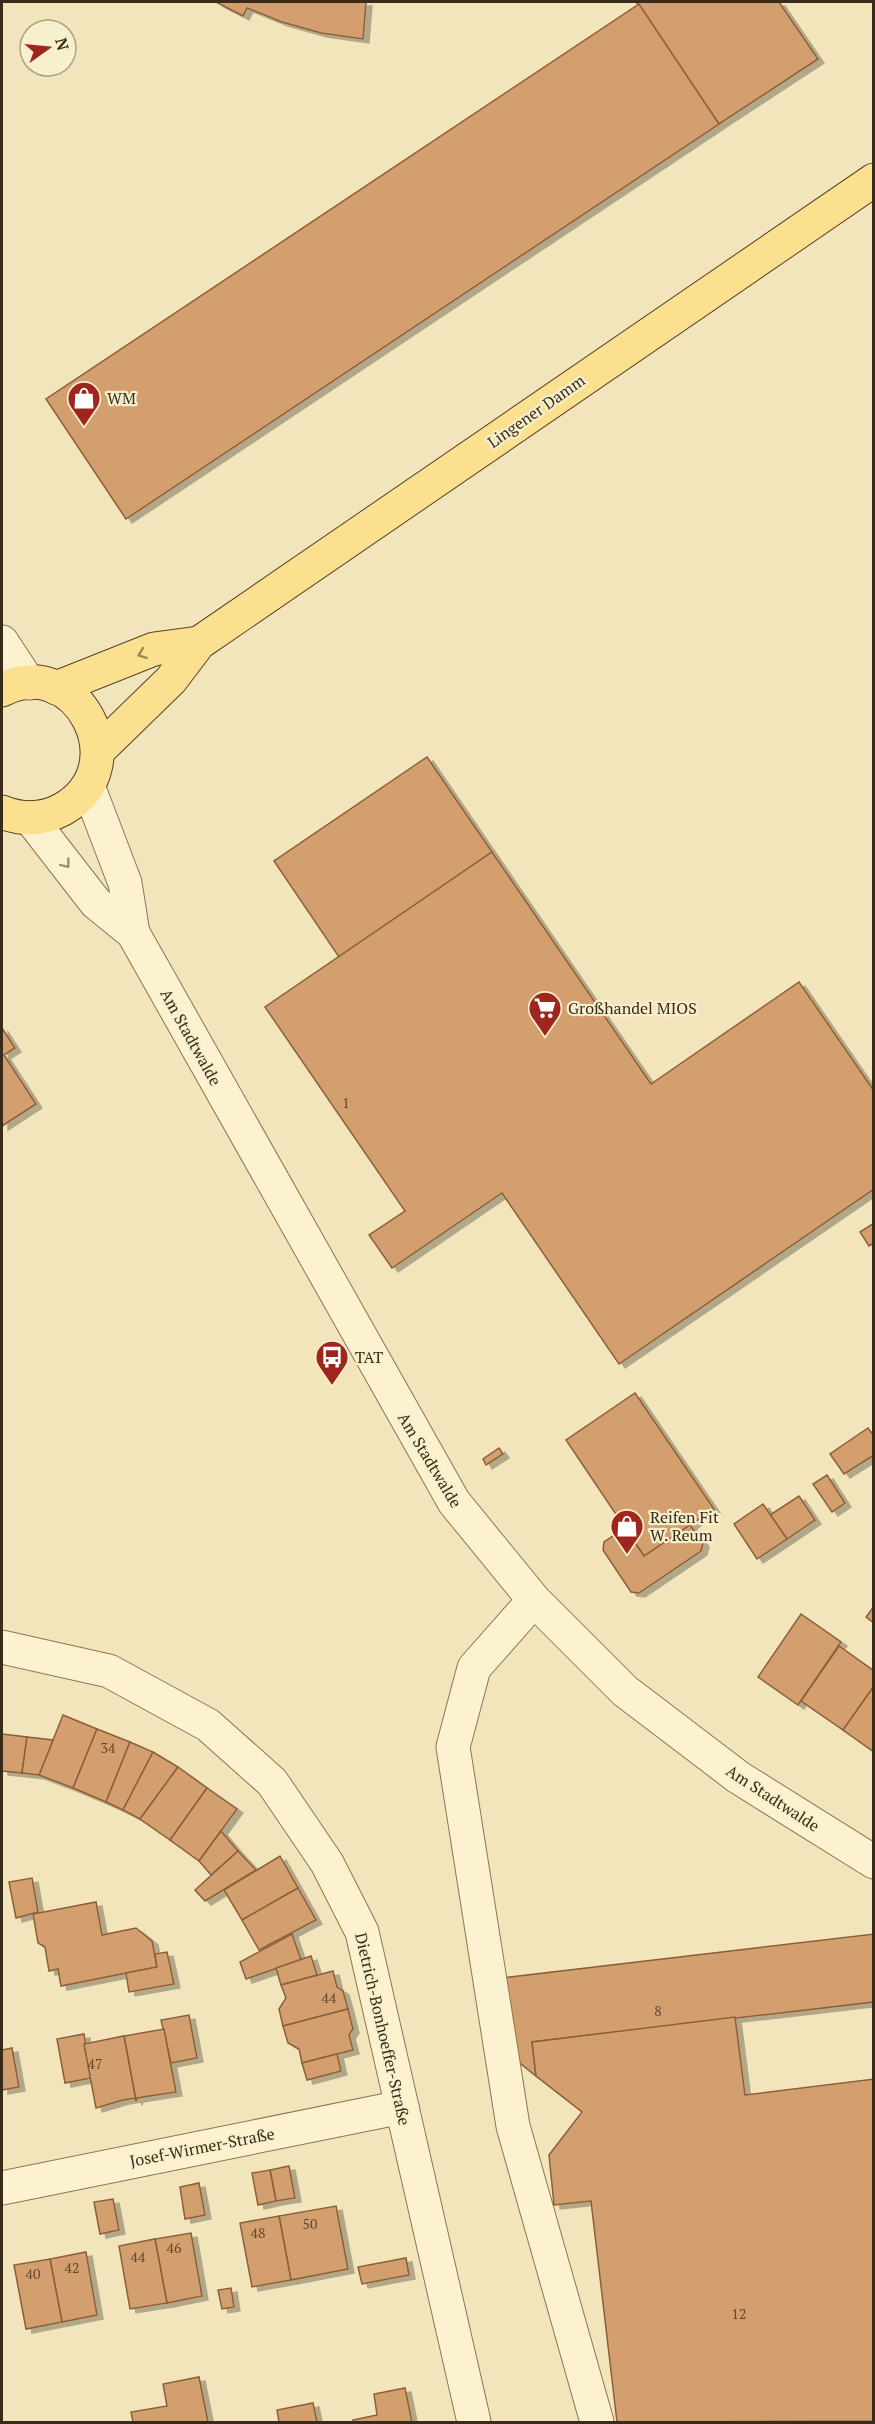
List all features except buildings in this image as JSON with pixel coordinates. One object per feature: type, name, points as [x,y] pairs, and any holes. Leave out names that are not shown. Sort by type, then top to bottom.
[{"type":"main road","name":"Lingener Damm","points":[[98,751],[171,680],[199,643],[873,180]]},
{"type":"main road","name":"Lingener Damm","points":[[29,687],[154,649],[199,643]]},
{"type":"main road","points":[[16,815],[53,814],[73,803],[88,786],[95,769],[98,751],[95,731],[86,713],[72,698],[29,687]]},
{"type":"street","points":[[2,642],[29,687]]},
{"type":"street","name":"Am Stadtwalde","points":[[88,786],[125,882],[133,933],[454,1502],[534,1600],[635,1698],[738,1777],[873,1862]]},
{"type":"street","name":"Am Stadtwalde","points":[[16,815],[96,903],[133,933]]},
{"type":"street","points":[[534,1600],[474,1668],[453,1747],[513,2126],[597,2422]]},
{"type":"street","name":"Dietrich-Bonhoeffer-Straße","points":[[2,1647],[110,1671],[208,1725],[272,1782],[327,1863],[362,1932],[474,2422]]},
{"type":"street","name":"Josef-Wirmer-Straße","points":[[2,2188],[402,2107]]},
{"type":"place","name":"WM","points":[[84,427]]},
{"type":"place","name":"Großhandel MIOS","points":[[545,1037]]},
{"type":"place","name":"TAT","points":[[332,1386]]},
{"type":"place","name":"Reifen Fit W. Reum","points":[[627,1555]]}]
